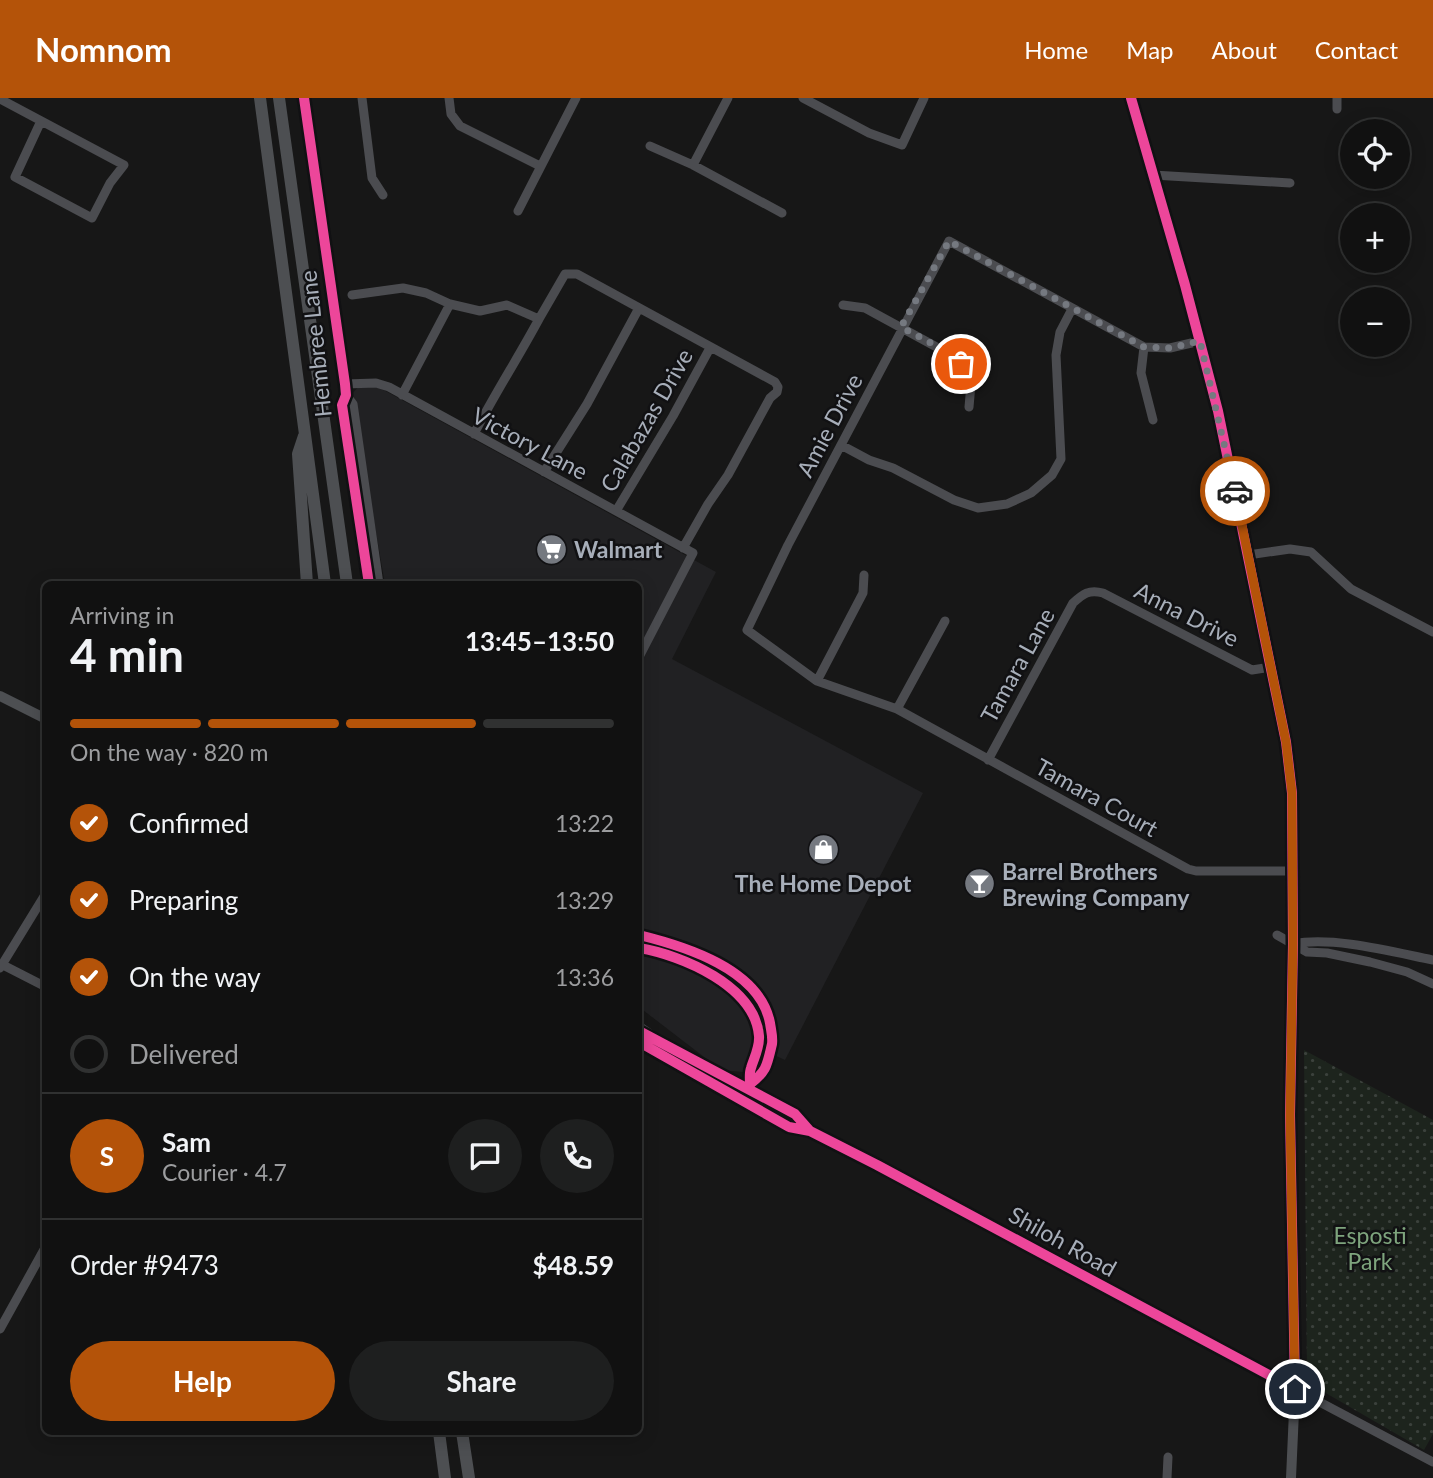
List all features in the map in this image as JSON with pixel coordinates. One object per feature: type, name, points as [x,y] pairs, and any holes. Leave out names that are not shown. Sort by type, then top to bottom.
[{"type":"highway","points":[[260,98],[325,581]]},
{"type":"highway","points":[[279,98],[346,581]]},
{"type":"highway","points":[[305,432],[298,454],[307,581]]},
{"type":"highway","points":[[439,1435],[445,1478]]},
{"type":"highway","points":[[462,1435],[469,1478]]},
{"type":"main road","points":[[1130,98],[1218,411],[1286,742],[1291,780],[1293,944],[1290,1115],[1295,1389],[1291,1478]]},
{"type":"main road","points":[[0,696],[42,717]]},
{"type":"main road","name":"Shiloh Road","points":[[642,1034],[749,1087],[795,1114],[810,1131]]},
{"type":"main road","name":"Shiloh Road","points":[[642,1035],[741,1100],[789,1127],[810,1131],[877,1165],[1295,1389]]},
{"type":"street","name":"Hembree Lane","points":[[304,98],[345,384],[346,396],[342,405],[369,581]]},
{"type":"street","points":[[362,98],[372,178],[383,195]]},
{"type":"street","points":[[449,98],[450,114],[460,126],[540,166]]},
{"type":"street","points":[[517,211],[576,98]]},
{"type":"street","points":[[693,164],[728,98]]},
{"type":"street","points":[[808,99],[869,133],[902,145],[924,98]]},
{"type":"street","points":[[1337,109],[1338,98]]},
{"type":"street","points":[[0,99],[124,165],[110,183],[92,218],[15,177],[41,121]]},
{"type":"street","points":[[650,146],[693,164],[782,213]]},
{"type":"street","points":[[1153,175],[1290,183]]},
{"type":"street","name":"Amie Drive","points":[[747,630],[901,327],[949,241],[1072,309]]},
{"type":"street","points":[[474,434],[565,274],[570,273],[775,382],[777,392],[770,398],[728,475],[683,548]]},
{"type":"street","points":[[352,295],[403,288],[481,311],[507,305],[539,319]]},
{"type":"street","points":[[402,395],[450,304]]},
{"type":"street","points":[[843,305],[865,308],[942,349],[961,364],[971,384],[969,407]]},
{"type":"street","points":[[544,472],[587,404],[639,308]]},
{"type":"street","points":[[841,445],[954,500],[978,508],[1007,503],[1031,493],[1052,475],[1060,459],[1056,355],[1060,332],[1072,309],[1144,347],[1170,348],[1200,341]]},
{"type":"street","points":[[1144,347],[1141,373],[1153,420]]},
{"type":"street","name":"Calabazas Drive","points":[[616,512],[710,348]]},
{"type":"street","name":"Victory Lane","points":[[345,384],[376,383],[402,395],[693,553],[642,651]]},
{"type":"street","name":"Hembree Lane","points":[[346,396],[353,404],[379,581]]},
{"type":"street","points":[[1248,555],[1290,549],[1311,552],[1351,589],[1433,632]]},
{"type":"street","points":[[817,681],[863,593],[864,575]]},
{"type":"street","name":"Anna Drive","points":[[1085,592],[1095,590],[1103,593],[1252,670],[1271,667]]},
{"type":"street","name":"Tamara Lane","points":[[988,760],[1073,603],[1085,592]]},
{"type":"street","points":[[897,709],[945,621]]},
{"type":"street","name":"Tamara Court","points":[[747,630],[817,681],[897,709],[1188,869],[1292,871]]},
{"type":"street","points":[[42,900],[1,967],[42,985]]},
{"type":"street","points":[[642,936],[673,944],[711,959],[748,983],[768,1011],[773,1039],[767,1068],[741,1100]]},
{"type":"street","points":[[1277,936],[1307,952],[1327,953],[1370,962],[1407,972],[1433,984]]},
{"type":"street","points":[[1293,944],[1307,941],[1339,943],[1433,960]]},
{"type":"street","points":[[642,942],[660,946],[673,944]]},
{"type":"street","points":[[642,949],[696,966],[734,990],[754,1012],[760,1038],[750,1068],[749,1087]]},
{"type":"street","points":[[0,1329],[42,1253]]},
{"type":"street","name":"Shiloh Road","points":[[1295,1389],[1433,1462]]},
{"type":"street","points":[[1167,1478],[1168,1457]]},
{"type":"shaded area","points":[[359,386],[380,388],[716,572],[672,659],[923,793],[785,1060],[774,1055],[776,1017],[753,981],[693,946],[642,931],[642,581],[384,581],[352,394]]},
{"type":"shaded area","points":[[642,953],[681,964],[714,981],[741,1003],[752,1028],[752,1050],[743,1072],[721,1070],[642,1009]]},
{"type":"green space","name":"Esposti Park","points":[[1304,1050],[1433,1120],[1433,1434],[1424,1450],[1312,1385],[1307,1377]]},
{"type":"cycle path","points":[[304,98],[345,384],[346,395],[342,405],[369,581]]},
{"type":"cycle path","points":[[642,1044],[789,1127],[810,1131],[877,1165],[1295,1389],[1290,1115],[1292,793],[1286,742],[1218,411],[1131,98]]},
{"type":"cycle path","points":[[642,936],[698,953],[736,974],[752,988],[763,1004],[770,1023],[772,1041],[766,1067],[750,1084]]},
{"type":"cycle path","points":[[642,949],[695,966],[731,988],[745,1002],[754,1018],[759,1036],[750,1072],[750,1084]]},
{"type":"cycle path","points":[[642,1033],[795,1114],[810,1131]]},
{"type":"way so far","points":[[961,364],[942,349],[901,327],[949,241],[1144,347],[1170,348],[1200,341],[1235,491]]},
{"type":"place","name":"Walmart","points":[[551,549]]},
{"type":"place","name":"The Home Depot","points":[[823,849]]},
{"type":"place","name":"Barrel Brothers Brewing Company","points":[[979,884]]},
{"type":"route","points":[[1235,491],[1286,742],[1292,793],[1290,1115],[1295,1389]]}]
